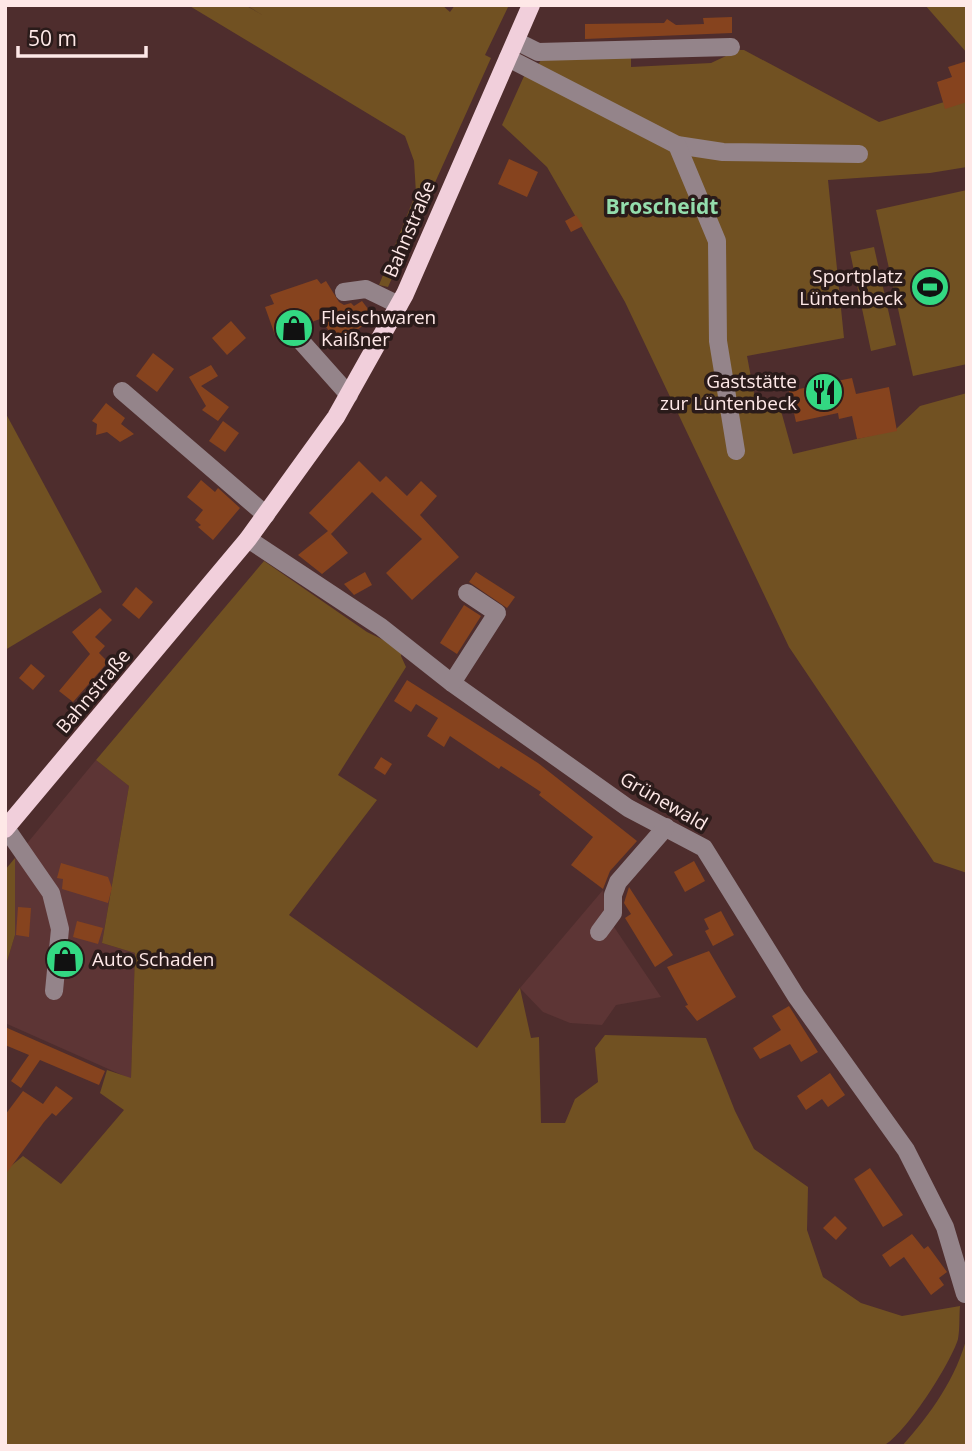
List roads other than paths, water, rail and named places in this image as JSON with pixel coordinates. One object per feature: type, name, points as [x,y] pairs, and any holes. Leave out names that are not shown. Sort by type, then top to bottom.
[{"type":"main road","name":"Bahnstraße","points":[[6,828],[267,515],[308,459],[349,395],[399,305],[531,5]]},
{"type":"street","points":[[516,41],[538,52],[731,47]]},
{"type":"street","points":[[508,58],[677,145],[723,152],[859,154]]},
{"type":"street","points":[[677,145],[717,241],[718,341],[736,451]]},
{"type":"street","points":[[344,292],[366,289],[399,305]]},
{"type":"street","points":[[300,340],[349,395]]},
{"type":"street","points":[[122,391],[267,515]]},
{"type":"street","name":"Grünewald","points":[[248,538],[381,627],[452,683],[628,808],[704,848],[796,996],[906,1150],[945,1227],[965,1294]]},
{"type":"street","points":[[452,683],[497,613],[467,593]]},
{"type":"street","points":[[600,932],[614,913],[612,895],[618,882],[666,827]]},
{"type":"street","points":[[6,828],[51,893],[60,929],[54,991]]},
{"type":"place","name":"Sportplatz Lüntenbeck","points":[[930,287]]},
{"type":"place","name":"Fleischwaren Kaißner","points":[[294,328]]},
{"type":"place","name":"Gaststätte zur Lüntenbeck","points":[[824,392]]},
{"type":"place","name":"Auto Schaden","points":[[65,959]]},
{"type":"district","name":"Broscheidt","points":[[662,207]]}]
